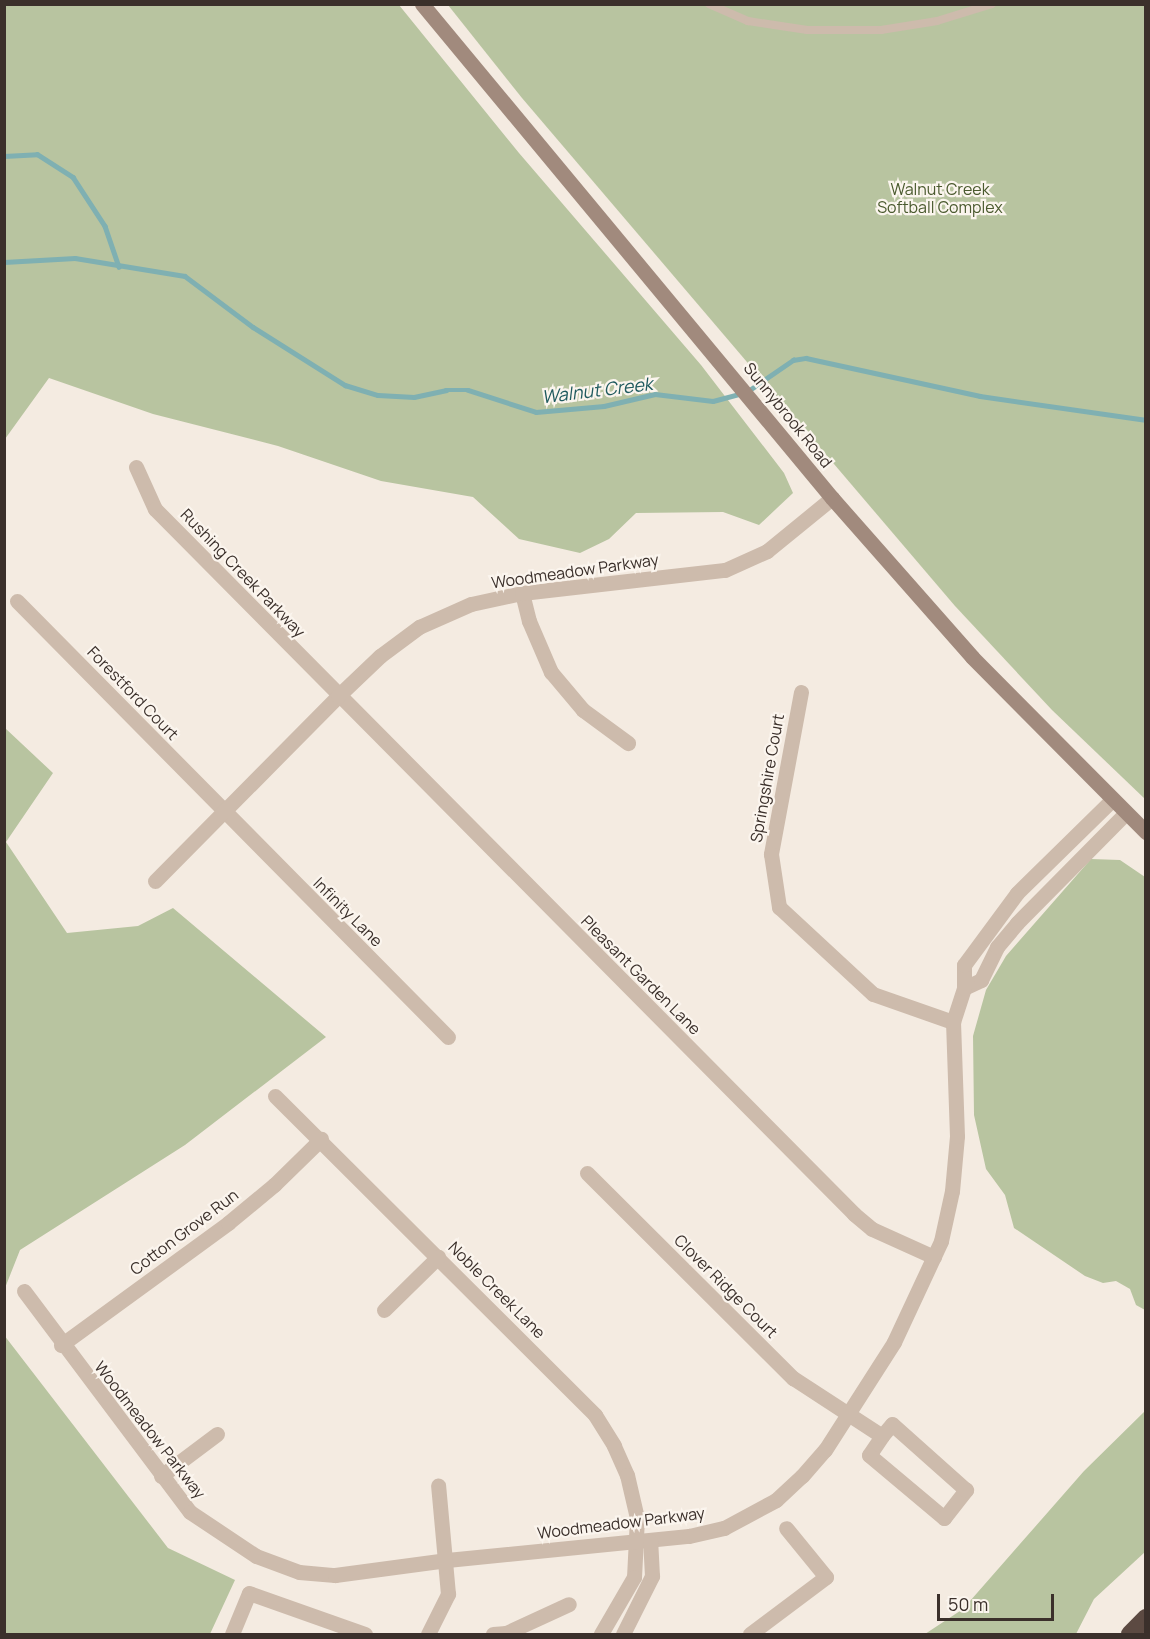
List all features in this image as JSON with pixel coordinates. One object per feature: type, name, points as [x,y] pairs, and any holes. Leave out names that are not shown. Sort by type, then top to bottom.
[{"type":"highway","points":[[1130,1635],[1146,1618]]},
{"type":"main road","name":"Sunnybrook Road","points":[[422,4],[770,420],[832,498],[972,657],[1146,832]]},
{"type":"street","name":"Rushing Creek Parkway","points":[[136,466],[155,509],[338,696]]},
{"type":"street","name":"Woodmeadow Parkway","points":[[155,881],[338,696],[380,656],[419,627],[471,604],[522,593],[724,570],[767,551],[832,498]]},
{"type":"street","points":[[522,593],[529,621],[551,672],[583,710],[628,743]]},
{"type":"street","name":"Forestford Court","points":[[17,601],[224,811]]},
{"type":"street","name":"Springshire Court","points":[[801,692],[771,854],[779,907],[873,994],[953,1022]]},
{"type":"street","name":"Pleasant Garden Lane","points":[[338,696],[854,1214],[873,1229],[934,1257]]},
{"type":"street","name":"Woodmeadow Parkway","points":[[24,1292],[61,1345],[190,1512],[222,1537],[256,1556],[299,1572],[335,1575],[447,1560],[643,1542],[724,1528],[776,1500],[825,1450],[894,1342],[934,1257],[952,1191],[957,1136],[953,1022],[964,988],[964,965],[1017,893],[1112,800]]},
{"type":"street","name":"Infinity Lane","points":[[224,811],[448,1037]]},
{"type":"street","points":[[964,988],[981,980],[997,947],[1031,908],[1126,813]]},
{"type":"street","points":[[1017,893],[1031,908]]},
{"type":"street","name":"Noble Creek Lane","points":[[275,1096],[321,1139],[595,1415],[627,1475],[643,1542]]},
{"type":"street","name":"Cotton Grove Run","points":[[61,1345],[228,1223],[274,1185],[321,1139]]},
{"type":"street","name":"Clover Ridge Court","points":[[587,1173],[793,1378],[849,1412],[882,1436]]},
{"type":"street","points":[[384,1310],[438,1257]]},
{"type":"street","points":[[892,1424],[966,1490],[944,1518],[869,1455],[882,1436],[892,1424]]},
{"type":"street","points":[[161,1476],[217,1434]]},
{"type":"street","points":[[414,1635],[429,1634],[448,1594],[447,1560],[438,1485]]},
{"type":"street","points":[[750,1635],[826,1577],[786,1528]]},
{"type":"street","points":[[601,1635],[634,1577],[643,1542]]},
{"type":"street","points":[[623,1635],[649,1585],[643,1542]]},
{"type":"street","points":[[232,1635],[249,1593],[365,1635]]},
{"type":"street","points":[[493,1635],[507,1633],[569,1604]]},
{"type":"lane","points":[[709,4],[748,21],[807,30],[881,30],[937,21],[992,4]]},
{"type":"green space","points":[[5,4],[399,5],[519,153],[701,365],[784,473],[793,493],[759,525],[723,512],[636,513],[609,539],[580,553],[519,539],[473,497],[381,481],[278,446],[153,414],[49,378],[5,439]]},
{"type":"green space","name":"Walnut Creek Softball Complex","points":[[448,5],[1145,5],[1145,799],[1052,710],[955,606],[522,98]]},
{"type":"green space","points":[[5,728],[53,773],[6,842],[67,933],[138,926],[173,908],[326,1037],[185,1145],[20,1250],[5,1288]]},
{"type":"green space","points":[[1091,859],[1120,860],[1145,877],[1145,1310],[1136,1305],[1130,1289],[1116,1281],[1103,1283],[1085,1276],[1014,1228],[1005,1195],[986,1169],[974,1115],[973,1036],[986,990],[1006,956]]},
{"type":"green space","points":[[4,1335],[168,1548],[235,1580],[210,1634],[5,1634]]},
{"type":"green space","points":[[1145,1411],[1145,1552],[1094,1599],[1076,1634],[925,1634],[963,1609],[1084,1471]]},
{"type":"waterway","points":[[4,156],[37,154],[73,177],[105,226],[119,267]]},
{"type":"waterway","name":"Walnut Creek","points":[[4,262],[75,258],[185,276],[253,327],[345,385],[378,395],[414,397],[446,390],[468,390],[536,412],[604,406],[655,394],[713,401],[740,394]]},
{"type":"waterway","name":"Walnut Creek","points":[[748,391],[793,360],[806,358],[980,396],[1146,420]]}]
